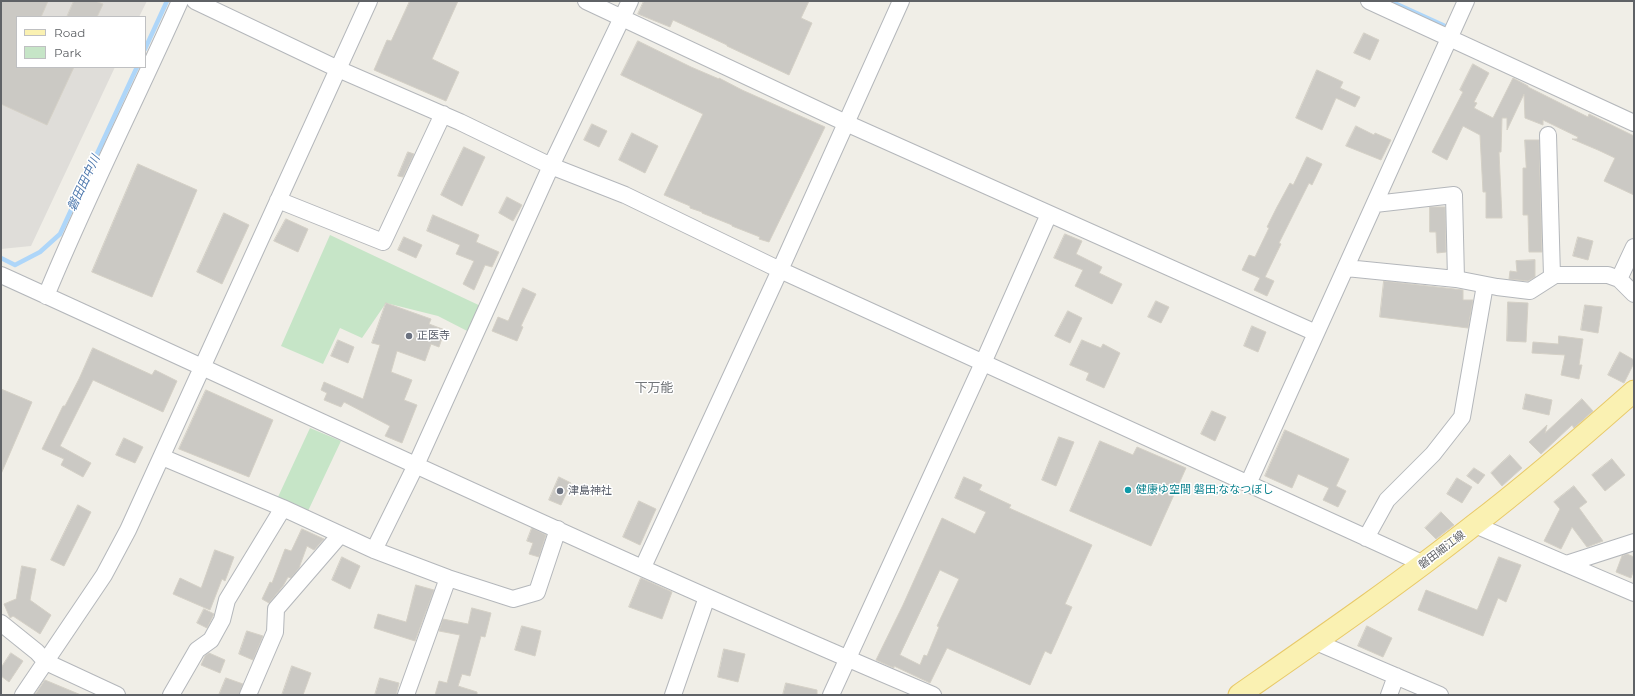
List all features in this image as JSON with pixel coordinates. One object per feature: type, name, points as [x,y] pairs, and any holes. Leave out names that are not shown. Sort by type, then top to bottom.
[{"type":"main road","name":"磐田細江線","points":[[1239,695],[1316,642],[1475,525],[1548,466],[1634,391]]},
{"type":"street","points":[[46,296],[69,240],[144,82],[180,1]]},
{"type":"street","points":[[195,1],[338,69],[443,114],[552,166],[626,195],[780,270],[1424,564]]},
{"type":"street","points":[[23,695],[104,575],[128,530],[369,1]]},
{"type":"street","points":[[586,1],[846,123],[1316,333]]},
{"type":"street","points":[[374,550],[416,465],[552,166],[630,1]]},
{"type":"street","points":[[643,568],[780,270],[901,1]]},
{"type":"street","points":[[1369,1],[1634,123]]},
{"type":"street","points":[[1248,484],[1466,1]]},
{"type":"street","points":[[278,200],[382,242],[443,114]]},
{"type":"street","points":[[1548,135],[1552,276]]},
{"type":"street","points":[[1375,204],[1454,195],[1456,278]]},
{"type":"street","points":[[831,695],[983,363],[1049,214]]},
{"type":"street","points":[[1619,279],[1634,247]]},
{"type":"street","points":[[1346,268],[1456,278],[1530,291],[1555,275],[1608,275],[1619,279],[1634,294]]},
{"type":"street","points":[[1,275],[643,568],[933,695]]},
{"type":"street","points":[[1366,538],[1387,500],[1433,454],[1462,417],[1485,284]]},
{"type":"street","points":[[162,457],[283,508],[374,550],[448,578],[513,599],[537,592],[558,529]]},
{"type":"street","points":[[171,695],[197,650],[211,640],[222,620],[227,600],[283,508]]},
{"type":"street","points":[[1475,525],[1634,593]]},
{"type":"street","points":[[248,695],[275,632],[276,609],[340,535]]},
{"type":"street","points":[[1566,564],[1634,542]]},
{"type":"street","points":[[406,695],[448,578]]},
{"type":"street","points":[[673,695],[707,596]]},
{"type":"street","points":[[1,622],[37,652],[46,662],[117,695]]},
{"type":"street","points":[[1316,642],[1440,695]]},
{"type":"street","points":[[1389,695],[1396,676]]},
{"type":"shaded area","points":[[1,1],[147,1],[140,16],[16,16],[16,68],[115,68],[31,246],[1,249]]},
{"type":"green space","points":[[330,235],[487,309],[475,335],[438,316],[386,303],[362,338],[340,328],[323,364],[281,346]]},
{"type":"green space","points":[[310,428],[341,441],[308,511],[278,497]]},
{"type":"building","points":[[1,1],[48,1],[41,16],[16,16],[16,68],[74,68],[47,125],[1,104]]},
{"type":"building","points":[[74,1],[95,1],[103,4],[97,16],[67,16]]},
{"type":"building","points":[[410,1],[458,1],[432,59],[459,72],[446,101],[374,70],[387,40],[391,41]]},
{"type":"building","points":[[644,1],[809,1],[801,18],[812,23],[789,75],[673,20],[670,27],[638,14]]},
{"type":"building","points":[[1364,33],[1379,40],[1370,60],[1354,53]]},
{"type":"building","points":[[638,41],[691,67],[719,78],[742,90],[825,127],[769,242],[759,239],[760,237],[690,208],[690,206],[664,195],[703,114],[621,75]]},
{"type":"building","points":[[1473,64],[1489,73],[1474,102],[1477,103],[1474,108],[1493,118],[1513,78],[1588,117],[1589,114],[1634,136],[1634,195],[1604,181],[1615,158],[1572,139],[1577,139],[1578,137],[1543,120],[1543,125],[1525,118],[1524,94],[1507,130],[1507,118],[1502,118],[1501,152],[1499,152],[1502,218],[1486,218],[1486,192],[1483,192],[1480,135],[1463,126],[1447,160],[1432,152],[1463,92],[1460,90]]},
{"type":"building","points":[[1317,70],[1343,82],[1340,88],[1360,97],[1355,107],[1336,98],[1322,130],[1296,118]]},
{"type":"building","points":[[592,124],[607,131],[599,147],[584,140]]},
{"type":"building","points":[[1356,126],[1374,135],[1375,133],[1391,140],[1381,160],[1346,146]]},
{"type":"building","points":[[632,133],[658,146],[645,173],[619,160]]},
{"type":"building","points":[[1525,140],[1539,140],[1542,252],[1529,252],[1528,215],[1523,215],[1523,168],[1526,168]]},
{"type":"building","points":[[464,147],[485,157],[462,206],[441,195]]},
{"type":"building","points":[[408,152],[414,154],[403,177],[398,176]]},
{"type":"building","points":[[1307,157],[1322,164],[1312,185],[1309,183],[1279,243],[1281,244],[1265,277],[1274,281],[1267,296],[1254,290],[1260,278],[1242,270],[1249,255],[1255,257],[1277,207],[1290,183],[1293,185]]},
{"type":"building","points":[[138,164],[197,190],[152,297],[92,272]]},
{"type":"building","points":[[507,197],[522,205],[513,221],[499,213]]},
{"type":"building","points":[[1430,207],[1445,207],[1446,252],[1437,253],[1436,232],[1430,232]]},
{"type":"building","points":[[224,213],[249,225],[222,284],[197,272]]},
{"type":"building","points":[[433,215],[479,235],[476,242],[499,252],[492,267],[485,265],[474,290],[463,284],[474,261],[456,254],[460,245],[427,231]]},
{"type":"building","points":[[286,219],[308,229],[298,252],[274,241]]},
{"type":"building","points":[[1065,234],[1082,241],[1076,254],[1102,267],[1099,273],[1122,284],[1112,304],[1075,286],[1083,270],[1054,258]]},
{"type":"building","points":[[404,237],[422,245],[416,258],[398,250]]},
{"type":"building","points":[[1578,237],[1593,241],[1588,260],[1573,256]]},
{"type":"building","points":[[1535,260],[1535,277],[1528,281],[1509,279],[1510,271],[1517,272],[1516,261]]},
{"type":"building","points":[[1384,281],[1463,290],[1463,300],[1473,300],[1468,328],[1380,317]]},
{"type":"building","points":[[523,288],[536,294],[521,326],[523,327],[517,341],[492,331],[498,317],[508,321]]},
{"type":"building","points":[[1156,301],[1169,307],[1161,323],[1148,317]]},
{"type":"building","points":[[1508,302],[1528,303],[1526,342],[1507,341]]},
{"type":"building","points":[[386,303],[431,319],[429,324],[445,330],[439,347],[431,344],[425,361],[397,351],[391,372],[412,380],[404,400],[417,405],[402,443],[385,436],[390,426],[344,402],[341,407],[324,400],[327,393],[321,390],[324,382],[363,399],[380,345],[372,343]]},
{"type":"building","points":[[1585,305],[1602,307],[1598,333],[1581,330]]},
{"type":"building","points":[[1068,311],[1082,318],[1070,343],[1055,336]]},
{"type":"building","points":[[1252,326],[1266,332],[1258,352],[1244,346]]},
{"type":"building","points":[[1559,336],[1583,339],[1579,365],[1582,365],[1579,379],[1561,375],[1565,355],[1532,353],[1533,342],[1558,344]]},
{"type":"building","points":[[338,340],[354,347],[348,363],[331,356]]},
{"type":"building","points":[[1082,340],[1101,348],[1103,344],[1120,353],[1104,388],[1086,380],[1089,373],[1070,365]]},
{"type":"building","points":[[93,348],[152,375],[155,370],[177,381],[163,412],[93,380],[60,446],[91,463],[83,477],[61,465],[64,459],[42,449],[63,406],[65,406],[79,379]]},
{"type":"building","points":[[1620,352],[1634,360],[1624,383],[1608,375]]},
{"type":"building","points":[[1,389],[32,402],[1,474]]},
{"type":"building","points":[[206,390],[273,420],[249,477],[179,449]]},
{"type":"building","points":[[1526,394],[1552,400],[1549,415],[1523,409]]},
{"type":"building","points":[[1582,399],[1593,411],[1574,428],[1572,425],[1541,454],[1529,442],[1547,425],[1545,433]]},
{"type":"building","points":[[1212,411],[1226,417],[1215,441],[1201,434]]},
{"type":"building","points":[[1285,430],[1349,459],[1336,486],[1346,491],[1338,507],[1323,500],[1329,488],[1298,474],[1292,488],[1265,476]]},
{"type":"building","points":[[1059,437],[1074,442],[1056,486],[1042,480]]},
{"type":"building","points":[[124,438],[143,447],[135,463],[116,455]]},
{"type":"building","name":"健康ゆ空間 磐田;ななつぼし","points":[[1100,441],[1133,455],[1137,447],[1186,468],[1151,546],[1070,511]]},
{"type":"building","points":[[1510,455],[1522,468],[1502,486],[1491,473]]},
{"type":"building","points":[[1612,459],[1625,475],[1605,491],[1592,475]]},
{"type":"building","points":[[1474,468],[1485,475],[1478,484],[1467,476]]},
{"type":"building","name":"津島神社","points":[[559,477],[571,483],[561,505],[549,500]]},
{"type":"building","points":[[964,477],[982,485],[979,490],[1011,505],[1009,508],[1092,545],[1065,604],[1072,607],[1051,654],[1045,651],[1030,685],[947,648],[930,683],[894,666],[894,668],[876,660],[903,605],[942,518],[975,534],[986,512],[955,498]],"holes":[[[940,570],[959,579],[937,626],[939,627],[927,656],[924,655],[920,665],[900,655]]]},
{"type":"building","points":[[1457,478],[1472,487],[1462,503],[1447,494]]},
{"type":"building","points":[[1574,486],[1587,502],[1579,508],[1603,541],[1587,547],[1572,527],[1561,549],[1544,541],[1560,509],[1554,502]]},
{"type":"building","points":[[639,501],[656,509],[640,545],[623,537]]},
{"type":"building","points":[[78,505],[91,512],[64,566],[51,560]]},
{"type":"building","points":[[1441,512],[1454,525],[1436,539],[1425,528]]},
{"type":"building","points":[[532,528],[546,535],[539,557],[529,554],[533,543],[527,541]]},
{"type":"building","points":[[302,529],[324,539],[314,550],[307,546],[299,568],[291,578],[288,577],[283,586],[269,603],[262,599],[270,582],[272,583],[285,549],[291,551]]},
{"type":"building","points":[[215,550],[234,557],[225,581],[222,579],[210,610],[173,594],[180,578],[201,588]]},
{"type":"building","points":[[1627,554],[1634,557],[1634,569],[1631,578],[1616,572],[1622,556]]},
{"type":"building","points":[[342,557],[360,566],[350,589],[332,580]]},
{"type":"building","points":[[1499,557],[1521,565],[1506,602],[1498,598],[1483,636],[1418,610],[1426,590],[1477,610]]},
{"type":"building","points":[[22,566],[36,569],[30,600],[51,615],[40,634],[13,616],[10,618],[4,604],[16,599]]},
{"type":"building","points":[[641,578],[672,592],[662,619],[629,607]]},
{"type":"building","points":[[416,585],[434,590],[415,641],[374,628],[378,614],[406,622]]},
{"type":"building","points":[[472,608],[491,613],[485,637],[481,636],[470,676],[462,674],[458,686],[477,692],[477,695],[435,695],[439,681],[447,683],[460,635],[439,631],[443,619],[468,624]]},
{"type":"building","points":[[204,609],[214,614],[207,628],[197,623]]},
{"type":"building","points":[[522,626],[541,631],[535,656],[515,650]]},
{"type":"building","points":[[1367,626],[1392,638],[1383,657],[1358,646]]},
{"type":"building","points":[[247,631],[263,636],[253,660],[239,654]]},
{"type":"building","points":[[724,649],[745,654],[738,682],[718,677]]},
{"type":"building","points":[[11,653],[23,661],[9,682],[1,676],[1,668]]},
{"type":"building","points":[[209,653],[225,660],[220,673],[201,665],[205,656]]},
{"type":"building","points":[[292,666],[311,673],[303,695],[282,695]]},
{"type":"building","points":[[226,678],[243,684],[239,695],[219,695]]},
{"type":"building","points":[[380,678],[399,683],[396,695],[375,695]]},
{"type":"building","points":[[45,680],[81,695],[35,695]]},
{"type":"building","points":[[786,683],[817,690],[817,695],[783,695]]},
{"type":"waterway","name":"磐田田中川","points":[[146,47],[167,1]]},
{"type":"waterway","name":"磐田田中川","points":[[1390,1],[1445,26]]},
{"type":"waterway","name":"磐田田中川","points":[[1,258],[15,265],[40,252],[60,234],[137,68]]},
{"type":"place","name":"正医寺","points":[[409,336]]},
{"type":"place","name":"健康ゆ空間 磐田;ななつぼし","points":[[1128,490]]},
{"type":"place","name":"津島神社","points":[[560,491]]},
{"type":"district","name":"下万能","points":[[654,388]]}]
